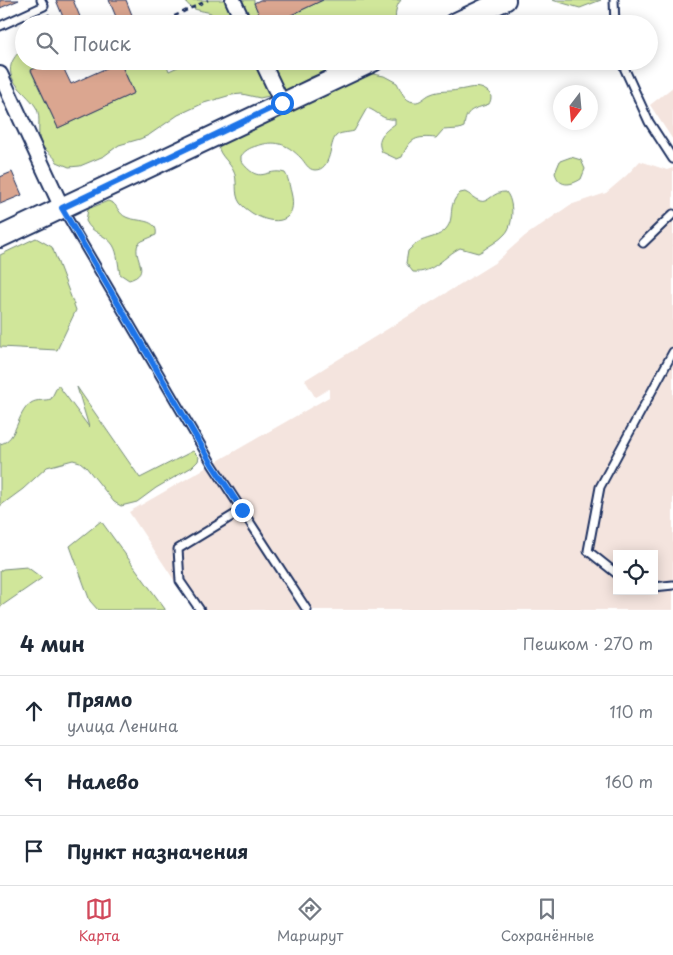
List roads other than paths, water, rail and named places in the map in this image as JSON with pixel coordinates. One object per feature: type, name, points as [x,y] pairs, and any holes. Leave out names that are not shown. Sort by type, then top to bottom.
[{"type":"street","points":[[233,0],[240,15]]},
{"type":"street","points":[[467,15],[478,7],[505,0]]},
{"type":"street","points":[[266,70],[282,103]]},
{"type":"street","points":[[0,237],[354,70]]},
{"type":"street","points":[[0,74],[62,208]]},
{"type":"lane","points":[[24,15],[44,6],[41,0]]},
{"type":"lane","points":[[613,15],[614,0]]},
{"type":"lane","points":[[0,26],[15,19]]},
{"type":"lane","points":[[625,70],[649,122],[673,159]]},
{"type":"lane","points":[[62,208],[212,464],[307,610]]},
{"type":"lane","points":[[643,243],[673,214]]},
{"type":"lane","points":[[613,571],[588,551],[600,487],[673,352]]},
{"type":"lane","points":[[200,610],[180,581],[178,549],[242,510]]},
{"type":"lane","points":[[658,587],[673,585]]}]
